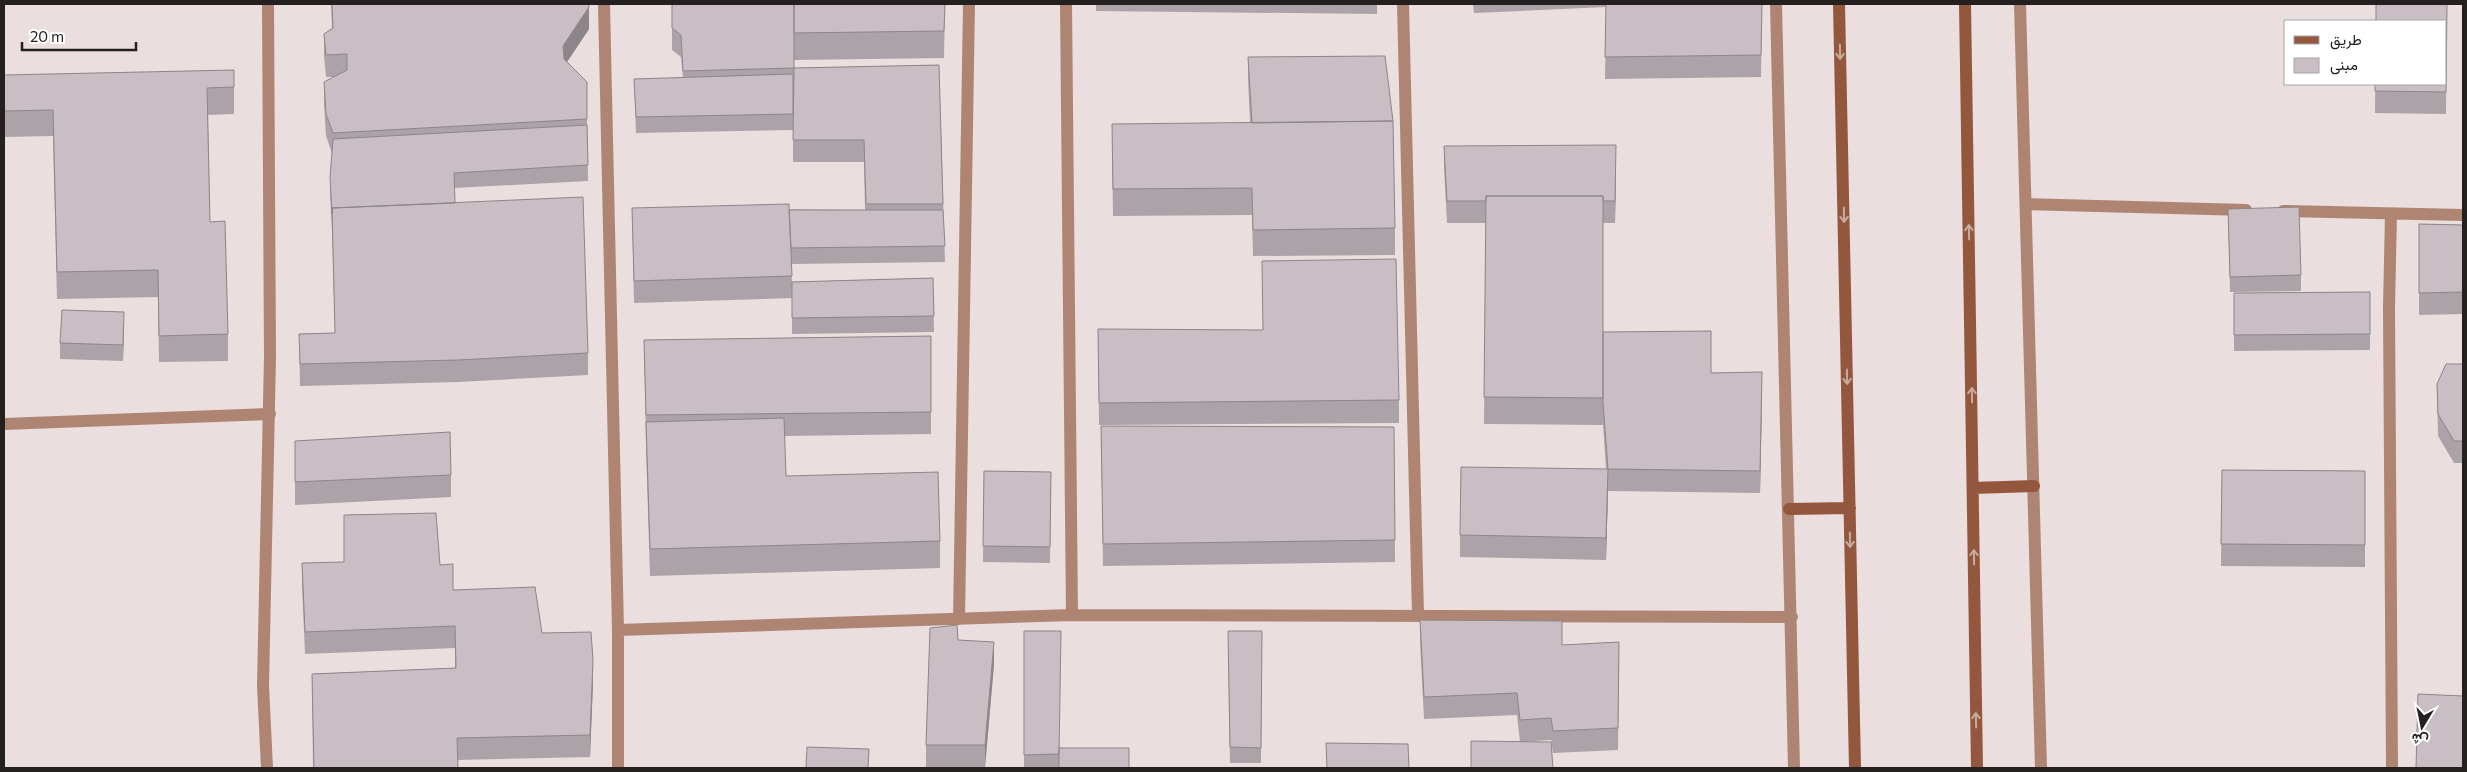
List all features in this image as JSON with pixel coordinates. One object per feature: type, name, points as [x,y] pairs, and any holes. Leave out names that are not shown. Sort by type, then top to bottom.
[{"type":"main road","points":[[1839,4],[1855,768]]},
{"type":"main road","points":[[1965,4],[1977,768]]},
{"type":"main road","points":[[1973,488],[2034,486]]},
{"type":"main road","points":[[1789,509],[1850,508]]},
{"type":"street","points":[[266,768],[264,685],[270,414],[268,4]]},
{"type":"street","points":[[604,4],[618,630],[618,768]]},
{"type":"street","points":[[959,619],[969,4]]},
{"type":"street","points":[[1066,4],[1072,615]]},
{"type":"street","points":[[1403,4],[1418,615]]},
{"type":"street","points":[[1776,4],[1792,617],[1794,768]]},
{"type":"street","points":[[2020,4],[2041,768]]},
{"type":"street","points":[[2026,204],[2463,215]]},
{"type":"street","points":[[2391,214],[2389,308],[2392,768]]},
{"type":"street","points":[[4,424],[270,414]]},
{"type":"street","points":[[618,630],[1072,615],[1792,617]]},
{"type":"building","points":[[332,4],[589,4],[589,7],[563,46],[564,59],[587,82],[587,119],[333,133],[326,114],[324,82],[347,70],[347,54],[326,55],[324,34],[333,28]]},
{"type":"building","points":[[672,4],[794,4],[794,68],[683,71],[681,35],[672,28]]},
{"type":"building","points":[[794,4],[945,4],[944,31],[794,33]]},
{"type":"building","points":[[1606,4],[1762,4],[1761,55],[1605,57]]},
{"type":"building","points":[[2376,4],[2447,4],[2447,20],[2376,20]]},
{"type":"building","points":[[1385,56],[1393,121],[1252,123],[1248,57]]},
{"type":"building","points":[[939,65],[943,204],[866,204],[864,140],[793,140],[794,68]]},
{"type":"building","points":[[234,70],[234,87],[207,88],[210,222],[225,221],[228,334],[159,336],[158,270],[57,272],[53,110],[4,111],[4,75]]},
{"type":"building","points":[[793,74],[793,114],[636,117],[634,79]]},
{"type":"building","points":[[2375,85],[2446,85],[2446,92],[2375,91]]},
{"type":"building","points":[[1393,121],[1395,228],[1253,230],[1252,188],[1113,189],[1112,124]]},
{"type":"building","points":[[587,125],[588,165],[454,173],[455,203],[332,208],[332,214],[330,178],[333,139]]},
{"type":"building","points":[[1616,145],[1615,201],[1603,201],[1603,196],[1486,196],[1486,201],[1447,201],[1444,146]]},
{"type":"building","points":[[1486,196],[1603,196],[1603,398],[1484,397]]},
{"type":"building","points":[[583,197],[588,353],[458,360],[300,364],[299,334],[335,333],[332,208]]},
{"type":"building","points":[[789,204],[792,276],[634,281],[632,208]]},
{"type":"building","points":[[2299,207],[2301,275],[2230,277],[2228,209]]},
{"type":"building","points":[[789,210],[943,210],[945,246],[791,248]]},
{"type":"building","points":[[2419,224],[2463,225],[2463,292],[2419,293]]},
{"type":"building","points":[[1396,259],[1399,400],[1099,403],[1098,329],[1263,330],[1262,261]]},
{"type":"building","points":[[933,278],[934,316],[792,318],[792,282]]},
{"type":"building","points":[[2370,292],[2370,334],[2234,335],[2234,293]]},
{"type":"building","points":[[62,310],[124,312],[123,345],[60,343]]},
{"type":"building","points":[[1711,331],[1711,373],[1762,372],[1760,471],[1608,469],[1603,402],[1603,332]]},
{"type":"building","points":[[931,336],[931,412],[646,415],[644,340]]},
{"type":"building","points":[[2446,364],[2463,364],[2463,441],[2454,441],[2438,414],[2437,384]]},
{"type":"building","points":[[784,418],[786,476],[938,472],[940,541],[650,549],[646,422]]},
{"type":"building","points":[[1101,426],[1394,427],[1395,540],[1103,544]]},
{"type":"building","points":[[450,432],[451,475],[295,482],[295,441]]},
{"type":"building","points":[[1461,467],[1608,469],[1606,538],[1460,535]]},
{"type":"building","points":[[2222,470],[2365,471],[2365,545],[2221,544]]},
{"type":"building","points":[[984,471],[1051,472],[1050,547],[983,546]]},
{"type":"building","points":[[436,513],[440,565],[453,564],[453,590],[535,587],[542,633],[591,632],[593,660],[590,735],[457,738],[458,768],[314,768],[312,674],[456,668],[455,626],[305,632],[302,563],[344,562],[344,515]]},
{"type":"building","points":[[1420,620],[1562,621],[1562,645],[1619,642],[1618,728],[1553,731],[1551,718],[1520,720],[1517,693],[1424,697]]},
{"type":"building","points":[[957,625],[958,640],[994,642],[985,745],[926,745],[930,628]]},
{"type":"building","points":[[1024,631],[1061,631],[1059,754],[1024,755]]},
{"type":"building","points":[[1228,631],[1262,631],[1261,748],[1230,747]]},
{"type":"building","points":[[2418,694],[2463,696],[2463,768],[2416,768]]},
{"type":"building","points":[[1471,741],[1551,742],[1553,768],[1471,768]]},
{"type":"building","points":[[1326,743],[1408,744],[1409,768],[1327,768]]},
{"type":"building","points":[[807,747],[869,749],[868,768],[806,768]]},
{"type":"building","points":[[1059,748],[1129,748],[1129,768],[1059,768]]}]
